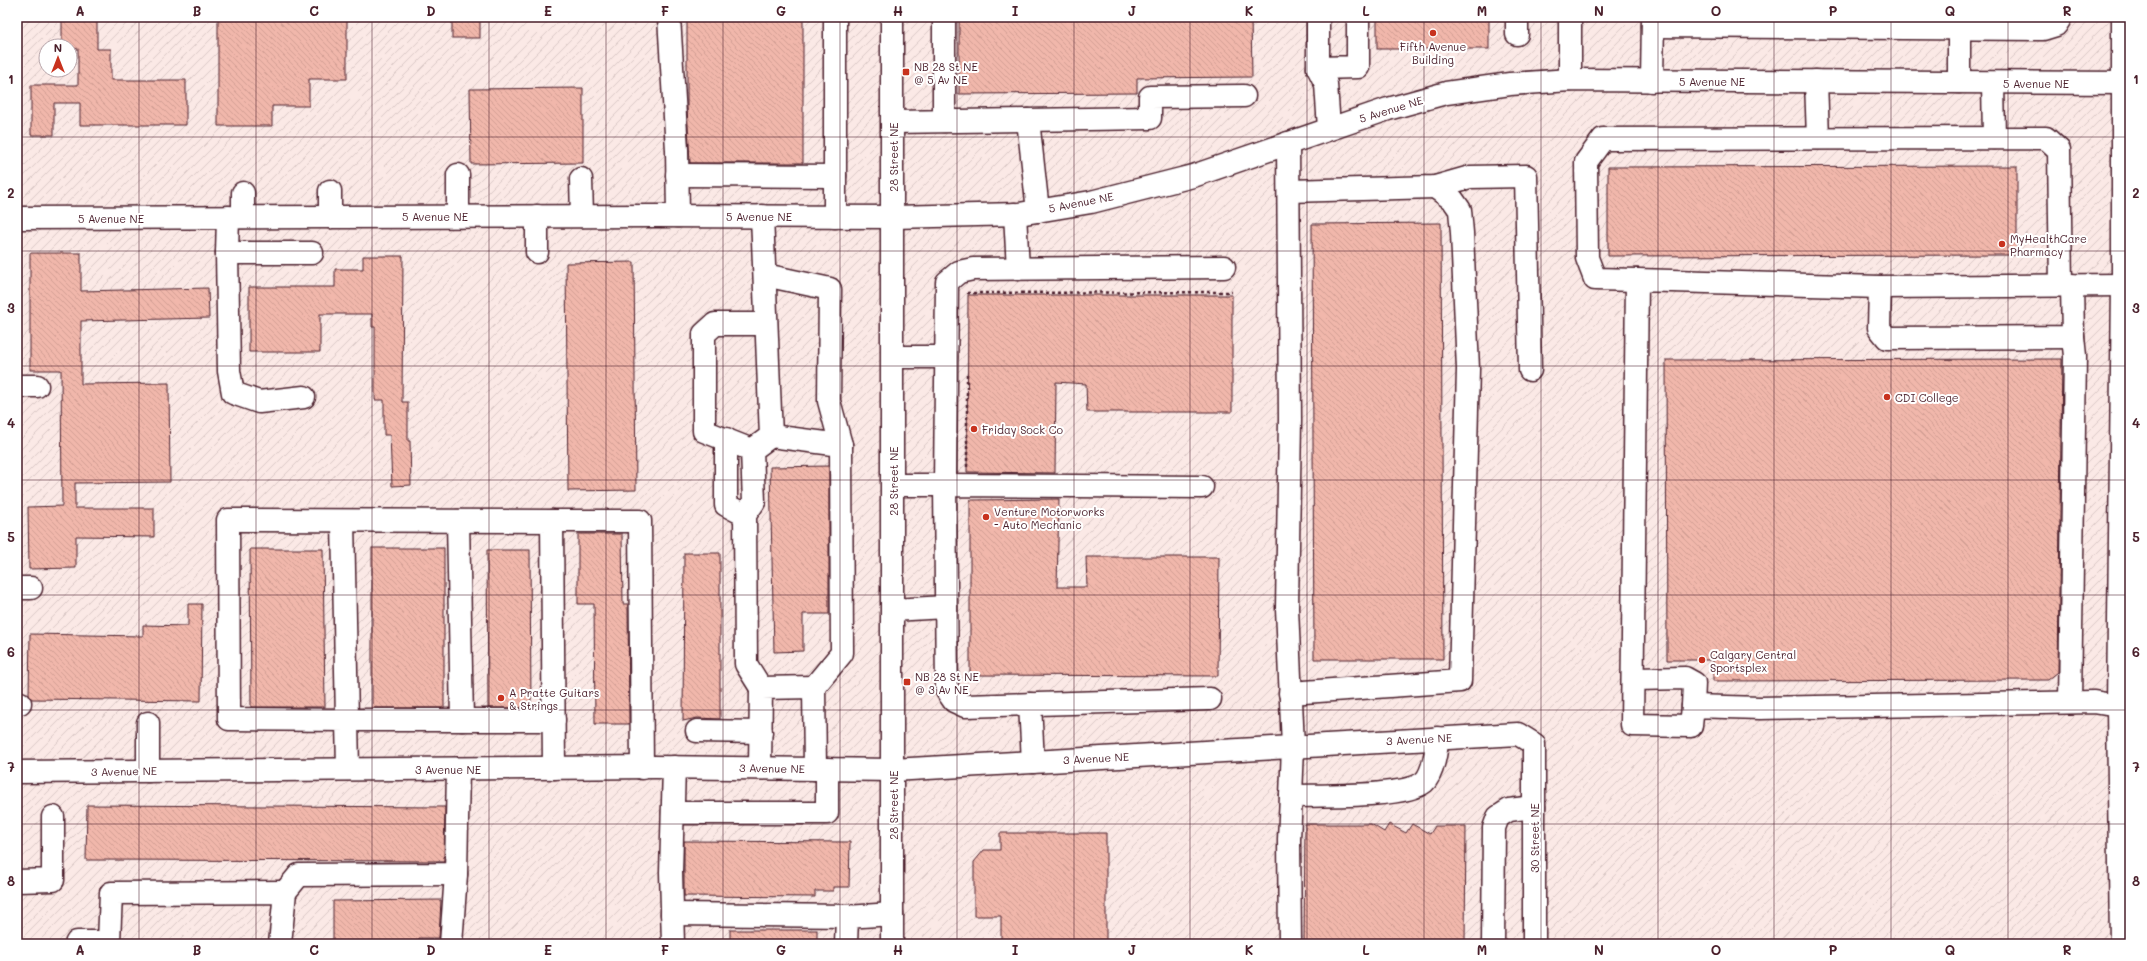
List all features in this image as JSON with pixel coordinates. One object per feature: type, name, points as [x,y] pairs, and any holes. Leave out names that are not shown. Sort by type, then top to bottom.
[{"type":"street","points":[[669,17],[678,216]]},
{"type":"street","points":[[835,17],[835,217]]},
{"type":"street","name":"28 Street NE","points":[[892,17],[892,944]]},
{"type":"street","points":[[944,17],[944,121]]},
{"type":"street","points":[[1318,17],[1318,68],[1326,84],[1329,128]]},
{"type":"street","points":[[1318,68],[1358,67],[1358,17]]},
{"type":"street","points":[[1570,17],[1570,80]]},
{"type":"street","points":[[1652,81],[1653,21],[2043,29],[2056,25],[2060,17]]},
{"type":"street","points":[[2123,17],[2126,83],[2126,244],[2123,285],[2125,450],[2124,943]]},
{"type":"street","points":[[1959,28],[1959,82]]},
{"type":"street","name":"5 Avenue NE","points":[[17,218],[458,216],[893,217],[1015,214],[1091,202],[1193,176],[1329,128],[1388,109],[1446,93],[1510,84],[1570,80],[2126,83]]},
{"type":"street","points":[[1816,82],[1818,138]]},
{"type":"street","points":[[1993,82],[1994,138]]},
{"type":"street","points":[[893,122],[1150,118],[1150,98],[1244,96]]},
{"type":"street","points":[[1028,120],[1038,211]]},
{"type":"street","points":[[2070,702],[2075,356],[2067,285],[2059,150],[2046,138],[1603,139],[1586,162],[1587,258],[1595,278],[1880,287],[2067,285],[2123,285]]},
{"type":"street","points":[[1288,143],[1290,420],[1287,608],[1293,747],[1289,839],[1290,944]]},
{"type":"street","points":[[458,176],[458,216]]},
{"type":"street","points":[[677,176],[835,176]]},
{"type":"street","points":[[1289,191],[1435,187],[1470,177],[1526,176],[1530,370]]},
{"type":"street","points":[[581,179],[582,216]]},
{"type":"street","points":[[1290,693],[1460,681],[1468,368],[1462,233],[1460,210],[1453,200],[1435,187]]},
{"type":"street","points":[[330,192],[330,217]]},
{"type":"street","points":[[243,193],[235,217],[227,253],[228,372],[233,393],[259,402],[304,397]]},
{"type":"street","points":[[1015,214],[1018,269]]},
{"type":"street","points":[[536,252],[537,216]]},
{"type":"street","points":[[762,216],[771,436]]},
{"type":"street","points":[[227,253],[312,253]]},
{"type":"street","points":[[1210,699],[966,706],[954,701],[947,691],[945,485],[947,282],[959,272],[973,269],[1224,267]]},
{"type":"street","points":[[673,813],[827,813],[821,769],[814,686],[842,653],[841,445],[829,401],[830,289],[765,275]]},
{"type":"street","points":[[1634,679],[1685,678],[1694,683],[1691,726],[1632,725],[1634,679],[1637,280]]},
{"type":"street","points":[[1880,287],[1879,328],[1887,338],[2072,337]]},
{"type":"street","points":[[752,450],[704,431],[704,334],[715,324],[766,324]]},
{"type":"street","points":[[893,356],[946,357]]},
{"type":"street","points":[[752,450],[771,436],[841,445]]},
{"type":"street","points":[[726,439],[726,505],[745,515]]},
{"type":"street","points":[[752,450],[754,502],[745,515],[746,664],[761,688],[760,768]]},
{"type":"street","points":[[893,485],[1202,486]]},
{"type":"street","points":[[554,720],[228,719],[228,520],[640,521],[642,768]]},
{"type":"street","points":[[343,521],[348,769]]},
{"type":"street","points":[[458,521],[462,720]]},
{"type":"street","points":[[552,521],[554,768]]},
{"type":"street","points":[[893,610],[946,607]]},
{"type":"street","points":[[761,688],[814,686]]},
{"type":"street","points":[[1693,706],[1760,708],[2094,702],[2124,707]]},
{"type":"street","points":[[1030,704],[1033,762]]},
{"type":"street","points":[[148,723],[148,771]]},
{"type":"street","points":[[697,731],[760,732]]},
{"type":"street","name":"3 Avenue NE","points":[[17,772],[554,768],[760,768],[893,770],[1437,738],[1518,734],[1525,738]]},
{"type":"street","points":[[1291,796],[1379,793],[1414,788],[1425,781],[1436,754],[1437,738]]},
{"type":"street","name":"30 Street NE","points":[[1525,738],[1534,744],[1534,944]]},
{"type":"street","points":[[673,944],[674,768]]},
{"type":"street","points":[[451,944],[456,874],[458,769]]},
{"type":"street","points":[[1493,944],[1494,828],[1498,817],[1509,810],[1534,807]]},
{"type":"street","points":[[17,881],[53,880],[53,817]]},
{"type":"street","points":[[275,944],[285,892],[299,875],[456,874]]},
{"type":"street","points":[[76,944],[77,942],[112,943],[111,893],[285,892]]},
{"type":"street","points":[[672,914],[849,916],[892,914]]},
{"type":"street","points":[[846,944],[846,917],[849,916]]},
{"type":"path","points":[[967,300],[967,292],[1232,292]]},
{"type":"path","points":[[966,470],[967,368]]},
{"type":"shaded area","points":[[17,17],[2130,17],[2121,944],[17,944]]},
{"type":"building","points":[[62,17],[97,17],[97,49],[111,49],[111,80],[186,80],[186,125],[80,125],[80,103],[54,103],[54,135],[31,135],[31,85],[78,85],[78,38],[62,38]]},
{"type":"building","points":[[218,17],[347,17],[347,79],[309,79],[309,106],[272,106],[272,126],[218,126]]},
{"type":"building","points":[[452,17],[480,17],[480,38],[452,38]]},
{"type":"building","points":[[687,17],[803,17],[803,163],[690,163],[687,107]]},
{"type":"building","points":[[959,17],[1251,17],[1252,77],[1137,78],[1137,93],[959,94]]},
{"type":"building","name":"Fifth Avenue Building","points":[[1377,17],[1489,17],[1489,49],[1377,49]]},
{"type":"building","points":[[583,88],[583,163],[471,164],[470,89]]},
{"type":"building","points":[[2017,166],[2017,255],[1608,256],[1608,167]]},
{"type":"building","points":[[1441,223],[1443,659],[1314,659],[1312,224]]},
{"type":"building","points":[[30,253],[81,253],[81,291],[208,288],[209,318],[81,321],[81,384],[169,383],[170,482],[75,483],[75,508],[154,508],[154,537],[76,536],[76,568],[29,569],[28,507],[62,506],[61,370],[30,370]]},
{"type":"building","points":[[363,256],[403,256],[402,402],[408,402],[408,441],[410,441],[411,485],[392,486],[390,435],[384,435],[384,400],[375,400],[375,327],[372,327],[372,314],[320,314],[320,352],[249,352],[249,287],[335,287],[335,269],[363,269]]},
{"type":"building","points":[[634,262],[636,490],[568,491],[566,263]]},
{"type":"building","points":[[968,295],[1232,295],[1232,412],[1087,412],[1086,384],[1056,382],[1055,473],[967,472]]},
{"type":"building","points":[[2062,359],[2058,672],[2048,680],[1713,681],[1713,660],[1667,660],[1666,360]]},
{"type":"building","points":[[829,466],[829,614],[803,614],[803,651],[774,652],[770,467]]},
{"type":"building","points":[[1059,499],[1057,587],[1087,587],[1086,557],[1219,557],[1218,676],[970,675],[970,500]]},
{"type":"building","points":[[578,534],[622,534],[623,604],[628,604],[629,724],[595,724],[594,604],[578,604]]},
{"type":"building","points":[[372,548],[444,548],[444,708],[372,708]]},
{"type":"building","points":[[250,549],[323,549],[325,707],[251,707]]},
{"type":"building","points":[[487,550],[530,550],[531,708],[488,708]]},
{"type":"building","points":[[684,553],[720,553],[720,719],[697,718],[683,721]]},
{"type":"building","points":[[188,604],[202,604],[201,701],[31,699],[29,695],[30,634],[143,636],[143,625],[188,626]]},
{"type":"building","points":[[87,805],[445,807],[444,861],[86,860]]},
{"type":"building","points":[[1305,824],[1371,824],[1384,832],[1389,824],[1406,833],[1412,824],[1430,834],[1435,826],[1466,826],[1465,944],[1304,944]]},
{"type":"building","points":[[1000,833],[1106,833],[1106,944],[1001,944],[1001,916],[974,916],[974,862],[984,850],[1000,850]]},
{"type":"building","points":[[684,841],[850,842],[849,887],[833,887],[833,891],[815,891],[815,897],[684,896]]},
{"type":"building","points":[[441,900],[439,938],[419,938],[419,944],[333,944],[333,901]]},
{"type":"building","points":[[730,930],[817,930],[817,944],[730,944]]},
{"type":"place","name":"Fifth Avenue Building","points":[[1433,33]]},
{"type":"place","name":"NB 28 St NE @ 5 Av NE","points":[[906,72]]},
{"type":"place","name":"MyHealthCare Pharmacy","points":[[2002,244]]},
{"type":"place","name":"CDI College","points":[[1887,397]]},
{"type":"place","name":"Friday Sock Co","points":[[974,429]]},
{"type":"place","name":"Venture Motorworks - Auto Mechanic","points":[[986,517]]},
{"type":"place","name":"Calgary Central Sportsplex","points":[[1702,660]]},
{"type":"place","name":"NB 28 St NE @ 3 Av NE","points":[[907,682]]},
{"type":"place","name":"A Pratte Guitars & Strings","points":[[501,698]]}]
